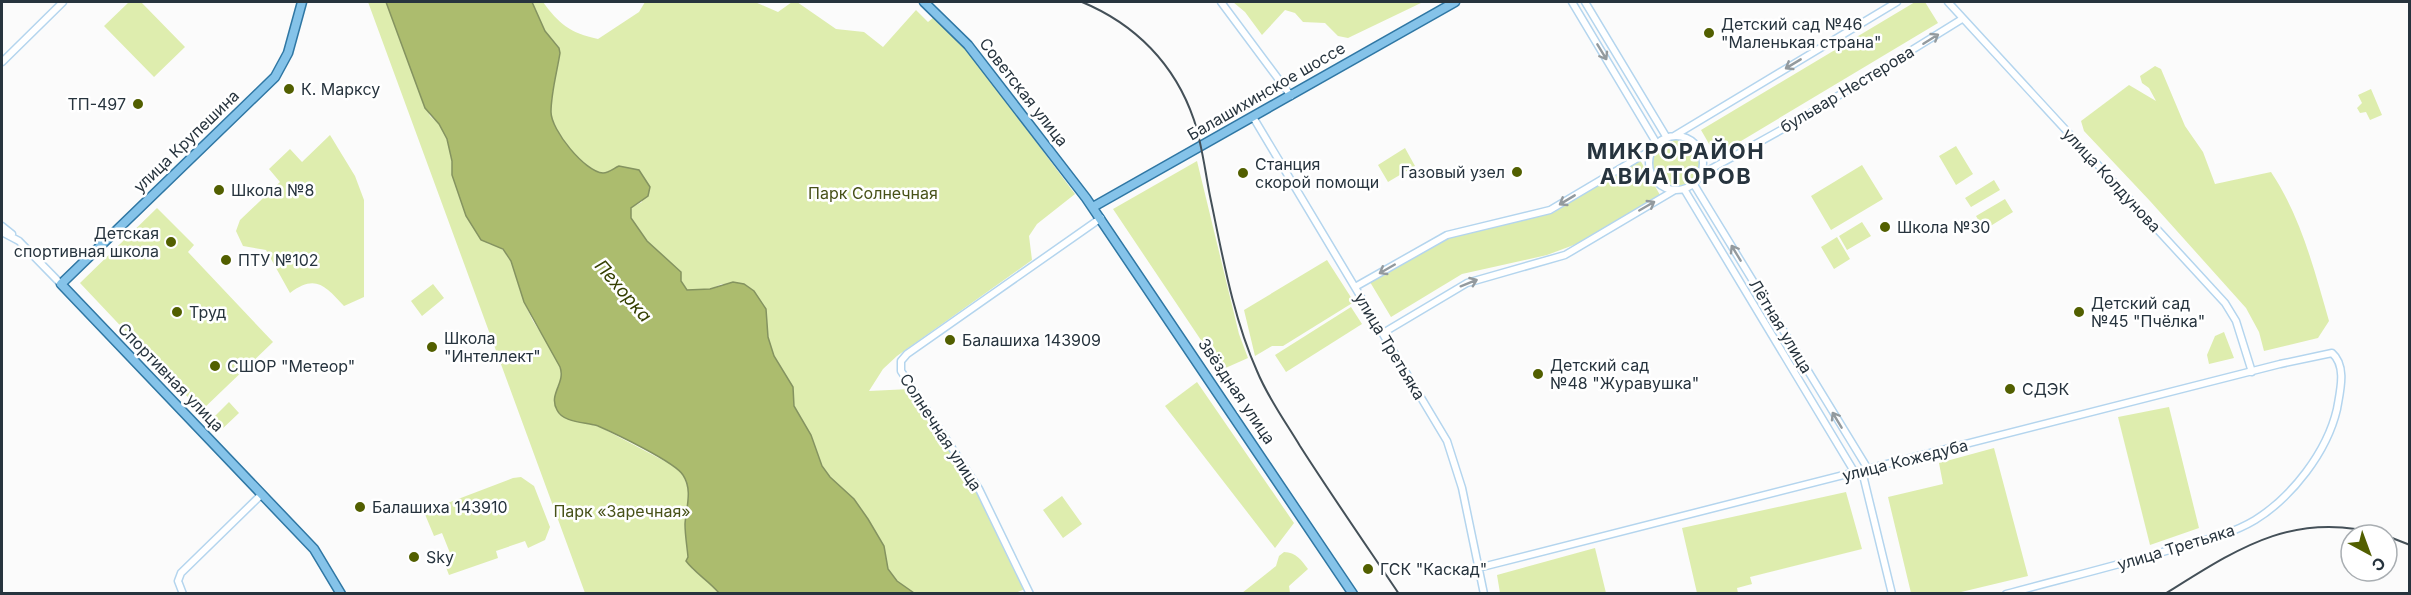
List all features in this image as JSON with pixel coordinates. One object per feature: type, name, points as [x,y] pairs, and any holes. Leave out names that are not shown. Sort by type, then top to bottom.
[{"type":"main road","name":"улица Крупешина","points":[[61,284],[275,77],[288,53],[302,2]]},
{"type":"main road","name":"Советская улица","points":[[924,2],[968,45],[1093,207]]},
{"type":"main road","name":"Балашихинское шоссе","points":[[1093,207],[1455,2]]},
{"type":"main road","name":"Звёздная улица","points":[[1093,207],[1353,594]]},
{"type":"main road","name":"Спортивная улица","points":[[61,284],[314,549],[341,594]]},
{"type":"street","points":[[2,63],[63,2]]},
{"type":"street","points":[[1221,2],[1291,96]]},
{"type":"street","points":[[1572,2],[1655,146],[1649,164],[1651,172],[1660,184],[1675,190]]},
{"type":"street","points":[[1585,2],[1670,137]]},
{"type":"street","points":[[1355,287],[1447,236],[1550,210],[1897,2]]},
{"type":"street","name":"улица Колдунова","points":[[1948,2],[2225,303],[2236,321],[2253,372]]},
{"type":"street","name":"бульвар Нестерова","points":[[1700,175],[1808,114],[1962,19]]},
{"type":"street","name":"улица Третьяка","points":[[1253,117],[1447,441],[1462,488],[1484,594]]},
{"type":"street","points":[[1383,333],[1467,283],[1565,255],[1675,190],[1684,189],[1694,183],[1700,175],[1702,160],[1696,145],[1682,137],[1670,137]]},
{"type":"street","name":"Лётная улица","points":[[1694,183],[1861,471],[1892,594]]},
{"type":"street","name":"Лётная улица","points":[[1684,189],[1861,471]]},
{"type":"street","name":"Солнечная улица","points":[[1030,594],[979,489],[901,371],[901,362],[907,354],[1101,218]]},
{"type":"street","points":[[2,226],[19,241]]},
{"type":"street","name":"Спортивная улица","points":[[2,233],[19,241],[61,284]]},
{"type":"street","name":"улица Кожедуба","points":[[1478,568],[2332,353]]},
{"type":"street","name":"улица Третьяка","points":[[2006,594],[2190,545],[2256,520],[2283,498],[2304,475],[2324,442],[2336,413],[2340,382],[2341,367],[2337,357],[2332,353]]},
{"type":"street","points":[[183,594],[178,581],[181,573],[262,494]]},
{"type":"green space","points":[[129,2],[141,2],[185,47],[154,77],[104,26]]},
{"type":"green space","name":"Парк «Заречная»","points":[[368,2],[386,2],[420,94],[430,116],[439,124],[447,139],[452,161],[452,175],[488,244],[496,245],[503,250],[511,261],[524,302],[563,374],[562,381],[557,387],[565,418],[600,427],[670,464],[683,474],[688,489],[689,504],[685,534],[692,569],[719,593],[585,593]]},
{"type":"green space","name":"Парк Солнечная","points":[[532,2],[543,2],[566,26],[580,34],[598,39],[639,12],[645,2],[755,2],[778,12],[792,2],[797,2],[836,29],[864,32],[883,47],[916,10],[928,22],[934,17],[969,52],[1075,194],[1037,224],[1029,236],[1032,260],[897,356],[883,369],[869,391],[910,389],[977,491],[1025,589],[1013,594],[914,593],[897,581],[888,569],[884,546],[868,519],[854,499],[830,477],[822,466],[811,435],[794,406],[793,387],[774,356],[768,337],[766,309],[722,284],[710,289],[687,291],[681,281],[681,272],[647,241],[631,218],[631,208],[642,202],[644,177],[639,170],[619,166],[605,173],[596,171],[587,166],[563,139],[552,120],[551,112],[559,47],[545,31]]},
{"type":"green space","points":[[1233,2],[1423,2],[1348,38],[1338,36],[1325,23],[1303,22],[1295,13],[1285,10],[1262,35],[1245,12]]},
{"type":"green space","points":[[1915,2],[1925,2],[1938,23],[1716,156],[1701,130]]},
{"type":"green space","points":[[2155,66],[2161,69],[2185,126],[2203,152],[2215,184],[2271,172],[2299,225],[2318,282],[2329,321],[2318,338],[2264,351],[2259,332],[2246,308],[2084,131],[2081,121],[2129,85],[2156,101],[2149,88],[2142,83],[2140,76]]},
{"type":"green space","points":[[2371,89],[2382,115],[2370,120],[2366,112],[2360,113],[2357,108],[2362,103],[2358,95]]},
{"type":"green space","points":[[330,135],[355,176],[364,200],[364,297],[344,306],[326,288],[314,283],[299,287],[290,293],[266,250],[243,246],[236,231],[240,220],[280,182],[269,169],[290,149],[302,162]]},
{"type":"green space","points":[[1676,140],[1692,147],[1699,163],[1692,179],[1676,186],[1660,179],[1653,163],[1660,147]]},
{"type":"green space","points":[[1956,146],[1973,174],[1956,185],[1939,156]]},
{"type":"green space","points":[[1405,148],[1415,166],[1388,182],[1378,165]]},
{"type":"green space","points":[[1640,160],[1660,195],[1579,243],[1547,255],[1462,274],[1391,317],[1370,282],[1455,235],[1553,213]]},
{"type":"green space","points":[[1197,161],[1239,334],[1248,358],[1221,370],[1113,209]]},
{"type":"green space","points":[[1862,165],[1883,199],[1831,230],[1811,196]]},
{"type":"green space","points":[[1994,180],[2000,190],[1971,207],[1965,198]]},
{"type":"green space","points":[[2005,199],[2013,212],[1984,230],[1976,216]]},
{"type":"green space","name":"Труд","points":[[157,208],[194,245],[188,252],[273,342],[201,411],[80,283]]},
{"type":"green space","points":[[1862,222],[1871,236],[1847,250],[1839,236]]},
{"type":"green space","points":[[1837,237],[1850,259],[1834,269],[1821,247]]},
{"type":"green space","points":[[1327,260],[1354,302],[1283,346],[1272,346],[1255,356],[1244,310]]},
{"type":"green space","points":[[433,284],[444,298],[422,316],[411,301]]},
{"type":"green space","points":[[1351,307],[1362,324],[1286,372],[1275,355]]},
{"type":"green space","points":[[2224,332],[2234,358],[2209,364],[2207,355],[2215,336]]},
{"type":"green space","points":[[1197,382],[1294,523],[1275,548],[1165,406]]},
{"type":"green space","points":[[229,402],[239,413],[220,431],[210,421]]},
{"type":"green space","points":[[2169,407],[2199,528],[2150,545],[2118,417]]},
{"type":"green space","points":[[1994,448],[2028,576],[1957,593],[1911,593],[1888,497],[1943,484],[1939,463]]},
{"type":"green space","points":[[521,477],[534,486],[550,527],[545,540],[528,548],[525,541],[496,551],[498,558],[449,575],[442,557],[450,553],[442,533],[434,536],[424,512]]},
{"type":"green space","points":[[1846,492],[1862,549],[1750,577],[1752,584],[1737,588],[1738,593],[1697,593],[1682,528]]},
{"type":"green space","points":[[1062,496],[1082,524],[1063,538],[1043,510]]},
{"type":"green space","points":[[1595,548],[1606,593],[1500,593],[1497,575]]},
{"type":"green space","points":[[1284,552],[1295,555],[1308,569],[1289,586],[1290,593],[1242,593],[1276,566],[1279,556]]},
{"type":"water","name":"Пехорка","points":[[386,2],[532,2],[545,31],[559,48],[551,112],[552,120],[563,139],[587,166],[596,171],[605,173],[619,166],[639,170],[650,187],[648,196],[631,208],[631,218],[647,241],[681,272],[681,281],[687,290],[710,289],[733,282],[744,284],[754,291],[766,309],[768,337],[774,356],[793,387],[794,406],[811,435],[822,466],[830,477],[854,499],[868,519],[884,546],[888,569],[897,581],[914,593],[719,593],[686,561],[688,557],[685,524],[688,487],[678,469],[630,441],[598,426],[569,420],[557,410],[555,399],[561,378],[560,367],[524,302],[511,261],[503,249],[481,240],[466,216],[452,175],[452,161],[447,139],[439,124],[425,108]]},
{"type":"railway","points":[[1082,2],[1101,11],[1136,34],[1151,48],[1176,81],[1197,129],[1229,285],[1241,329],[1261,381],[1300,446],[1399,594]]},
{"type":"railway","points":[[2165,594],[2217,562],[2268,538],[2294,530],[2339,528]]},
{"type":"railway","points":[[2399,541],[2410,545]]},
{"type":"place","name":"Детский сад №46 \"Маленькая страна\"","points":[[1709,33]]},
{"type":"place","name":"К. Марксу","points":[[289,89]]},
{"type":"place","name":"ТП-497","points":[[138,104]]},
{"type":"place","name":"Газовый узел","points":[[1517,172]]},
{"type":"place","name":"Станция скорой помощи","points":[[1243,173]]},
{"type":"place","name":"Школа №8","points":[[219,190]]},
{"type":"place","name":"Школа №30","points":[[1885,227]]},
{"type":"place","name":"Детская спортивная школа","points":[[171,242]]},
{"type":"place","name":"ПТУ №102","points":[[226,260]]},
{"type":"place","name":"Труд","points":[[177,312]]},
{"type":"place","name":"Детский сад №45 \"Пчёлка\"","points":[[2079,312]]},
{"type":"place","name":"Балашиха 143909","points":[[950,340]]},
{"type":"place","name":"Школа \"Интеллект\"","points":[[432,347]]},
{"type":"place","name":"СШОР \"Метеор\"","points":[[215,366]]},
{"type":"place","name":"Детский сад №48 \"Журавушка\"","points":[[1538,374]]},
{"type":"place","name":"СДЭК","points":[[2010,389]]},
{"type":"place","name":"Балашиха 143910","points":[[360,507]]},
{"type":"place","name":"Sky","points":[[414,557]]},
{"type":"place","name":"ГСК \"Каскад\"","points":[[1368,569]]},
{"type":"district","name":"МИКРОРАЙОН АВИАТОРОВ","points":[[1676,164]]}]
